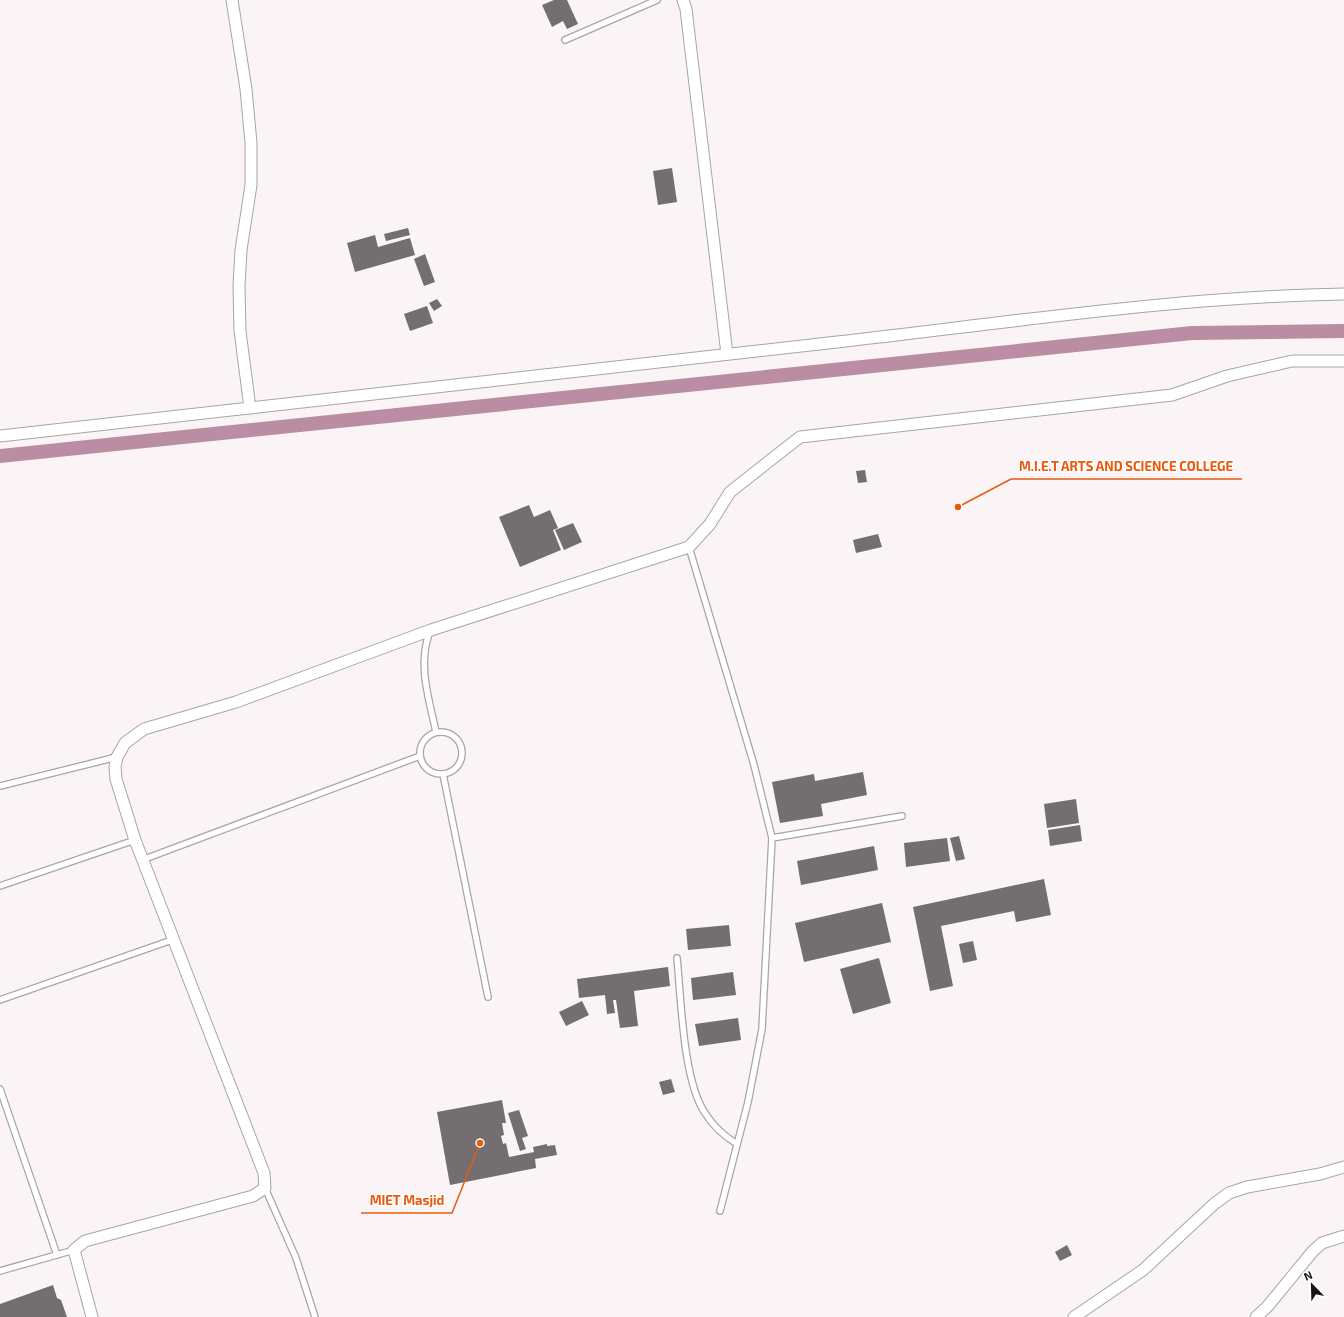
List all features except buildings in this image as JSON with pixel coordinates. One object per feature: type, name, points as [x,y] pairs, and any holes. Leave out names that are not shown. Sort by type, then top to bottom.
[{"type":"street","points":[[232,0],[246,89],[252,143],[251,185],[241,250],[239,286],[240,331],[250,408]]},
{"type":"street","points":[[683,0],[686,10],[706,169],[727,354]]},
{"type":"street","points":[[0,436],[1119,308],[1210,299],[1344,294]]},
{"type":"street","points":[[92,1317],[74,1250],[84,1241],[253,1196],[266,1188],[264,1173],[172,940],[135,840],[116,779],[115,767],[117,757],[125,743],[144,730],[236,702],[431,630],[689,547],[710,524],[730,492],[800,437],[1172,395],[1226,376],[1292,361],[1344,361]]},
{"type":"street","points":[[1074,1317],[1143,1270],[1214,1204],[1229,1193],[1247,1187],[1320,1174],[1344,1167]]},
{"type":"street","points":[[1256,1317],[1313,1251],[1322,1243],[1344,1236]]},
{"type":"lane","points":[[565,40],[656,0]]},
{"type":"lane","points":[[689,547],[754,765],[772,838],[762,1029],[748,1102],[720,1211]]},
{"type":"lane","points":[[431,630],[424,651],[424,664],[436,732]]},
{"type":"lane","points":[[436,732],[446,732],[453,735],[461,746],[462,752],[458,765],[453,770],[443,774],[433,773],[427,769],[420,756],[422,743],[427,737],[436,732]]},
{"type":"lane","points":[[142,860],[420,756]]},
{"type":"lane","points":[[0,786],[117,757]]},
{"type":"lane","points":[[443,774],[488,997]]},
{"type":"lane","points":[[772,838],[902,816]]},
{"type":"lane","points":[[0,886],[135,840]]},
{"type":"lane","points":[[0,1000],[172,940]]},
{"type":"lane","points":[[677,958],[688,1062],[694,1089],[704,1112],[724,1136],[737,1144]]},
{"type":"lane","points":[[0,1089],[57,1255]]},
{"type":"lane","points":[[266,1188],[296,1258],[315,1317]]},
{"type":"lane","points":[[0,1271],[74,1250]]},
{"type":"waterway","points":[[0,456],[1192,333],[1344,331]]},
{"type":"place","name":"M.I.E.T ARTS AND SCIENCE COLLEGE","points":[[958,507]]},
{"type":"place","name":"MIET Masjid","points":[[480,1143]]}]
